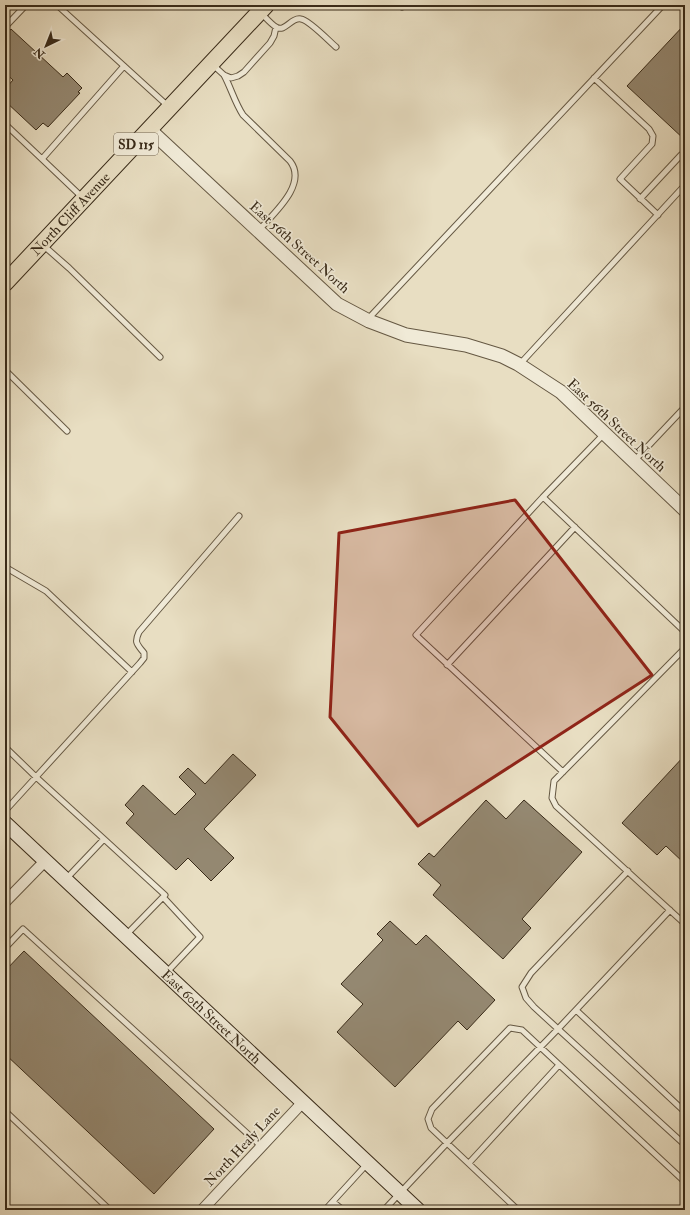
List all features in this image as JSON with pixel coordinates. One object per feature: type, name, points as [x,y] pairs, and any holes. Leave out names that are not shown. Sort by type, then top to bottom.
[{"type":"main road","name":"North Cliff Avenue","points":[[5,283],[263,8]]},
{"type":"main road","name":"East 60th Street North","points":[[5,823],[418,1210]]},
{"type":"street","name":"East 56th Street North","points":[[149,129],[337,304],[367,320],[406,335],[466,345],[502,356],[519,365],[561,392],[685,510]]},
{"type":"street","points":[[5,902],[45,860]]},
{"type":"street","name":"North Healy Lane","points":[[202,1210],[260,1146],[303,1102]]},
{"type":"lane","points":[[5,27],[26,5]]},
{"type":"lane","points":[[57,5],[170,107]]},
{"type":"lane","points":[[367,320],[663,5]]},
{"type":"lane","points":[[211,64],[224,75],[231,78],[244,72],[270,43],[274,36],[276,27],[263,8]]},
{"type":"lane","points":[[276,27],[283,28],[297,19],[304,20],[336,47]]},
{"type":"lane","points":[[42,159],[124,66]]},
{"type":"lane","points":[[224,75],[238,108],[243,115],[290,161],[296,173],[295,182],[291,191],[258,231]]},
{"type":"lane","points":[[594,78],[649,129],[653,136],[652,144],[620,179],[658,214]]},
{"type":"lane","points":[[5,124],[84,199]]},
{"type":"lane","points":[[640,199],[681,155]]},
{"type":"lane","points":[[519,365],[685,185]]},
{"type":"lane","points":[[42,244],[69,268],[160,357]]},
{"type":"lane","points":[[5,370],[67,431]]},
{"type":"lane","points":[[634,462],[685,407]]},
{"type":"lane","points":[[563,772],[416,636],[543,497],[604,434]]},
{"type":"lane","points":[[543,497],[685,632]]},
{"type":"lane","points":[[5,810],[144,658],[144,653],[137,644],[136,639],[139,632],[239,516]]},
{"type":"lane","points":[[447,665],[575,527]]},
{"type":"lane","points":[[5,567],[46,591],[132,672]]},
{"type":"lane","points":[[685,648],[554,781],[552,791],[552,798],[556,806],[685,924]]},
{"type":"lane","points":[[5,747],[165,895],[163,897],[200,937],[165,973]]},
{"type":"lane","points":[[65,880],[104,839]]},
{"type":"lane","points":[[628,871],[531,973],[522,987],[526,998],[534,1007],[685,1146]]},
{"type":"lane","points":[[125,936],[163,897]]},
{"type":"lane","points":[[384,1210],[447,1143],[558,1030],[670,910]]},
{"type":"lane","points":[[5,948],[22,929],[260,1146]]},
{"type":"lane","points":[[576,1010],[685,1112]]},
{"type":"lane","points":[[518,1210],[431,1128],[428,1119],[432,1109],[510,1028],[522,1030],[685,1182]]},
{"type":"lane","points":[[469,1163],[559,1065]]},
{"type":"lane","points":[[5,1111],[110,1210]]},
{"type":"lane","points":[[325,1210],[368,1163]]},
{"type":"lane","points":[[333,1202],[343,1210]]},
{"type":"highlighted area","points":[[515,500],[652,675],[418,826],[330,717],[339,533]]},
{"type":"building","points":[[685,24],[685,140],[627,86]]},
{"type":"building","points":[[11,29],[63,77],[67,73],[82,88],[78,92],[80,93],[48,127],[43,123],[36,130],[5,101],[5,89],[13,80],[5,73],[5,36]]},
{"type":"building","points":[[233,754],[256,775],[204,829],[234,858],[211,881],[188,858],[176,870],[126,823],[134,814],[125,805],[143,785],[175,815],[196,794],[179,777],[188,768],[205,784]]},
{"type":"building","points":[[685,755],[685,864],[666,846],[657,855],[622,823]]},
{"type":"building","points":[[486,800],[506,819],[524,800],[582,852],[522,919],[531,928],[503,959],[433,895],[441,885],[418,864],[429,853],[434,857]]},
{"type":"building","points":[[390,921],[416,945],[426,935],[495,1000],[467,1030],[458,1021],[395,1087],[337,1032],[363,1004],[341,984],[383,940],[377,934]]},
{"type":"building","points":[[24,951],[214,1129],[154,1194],[5,1054],[5,971]]}]
